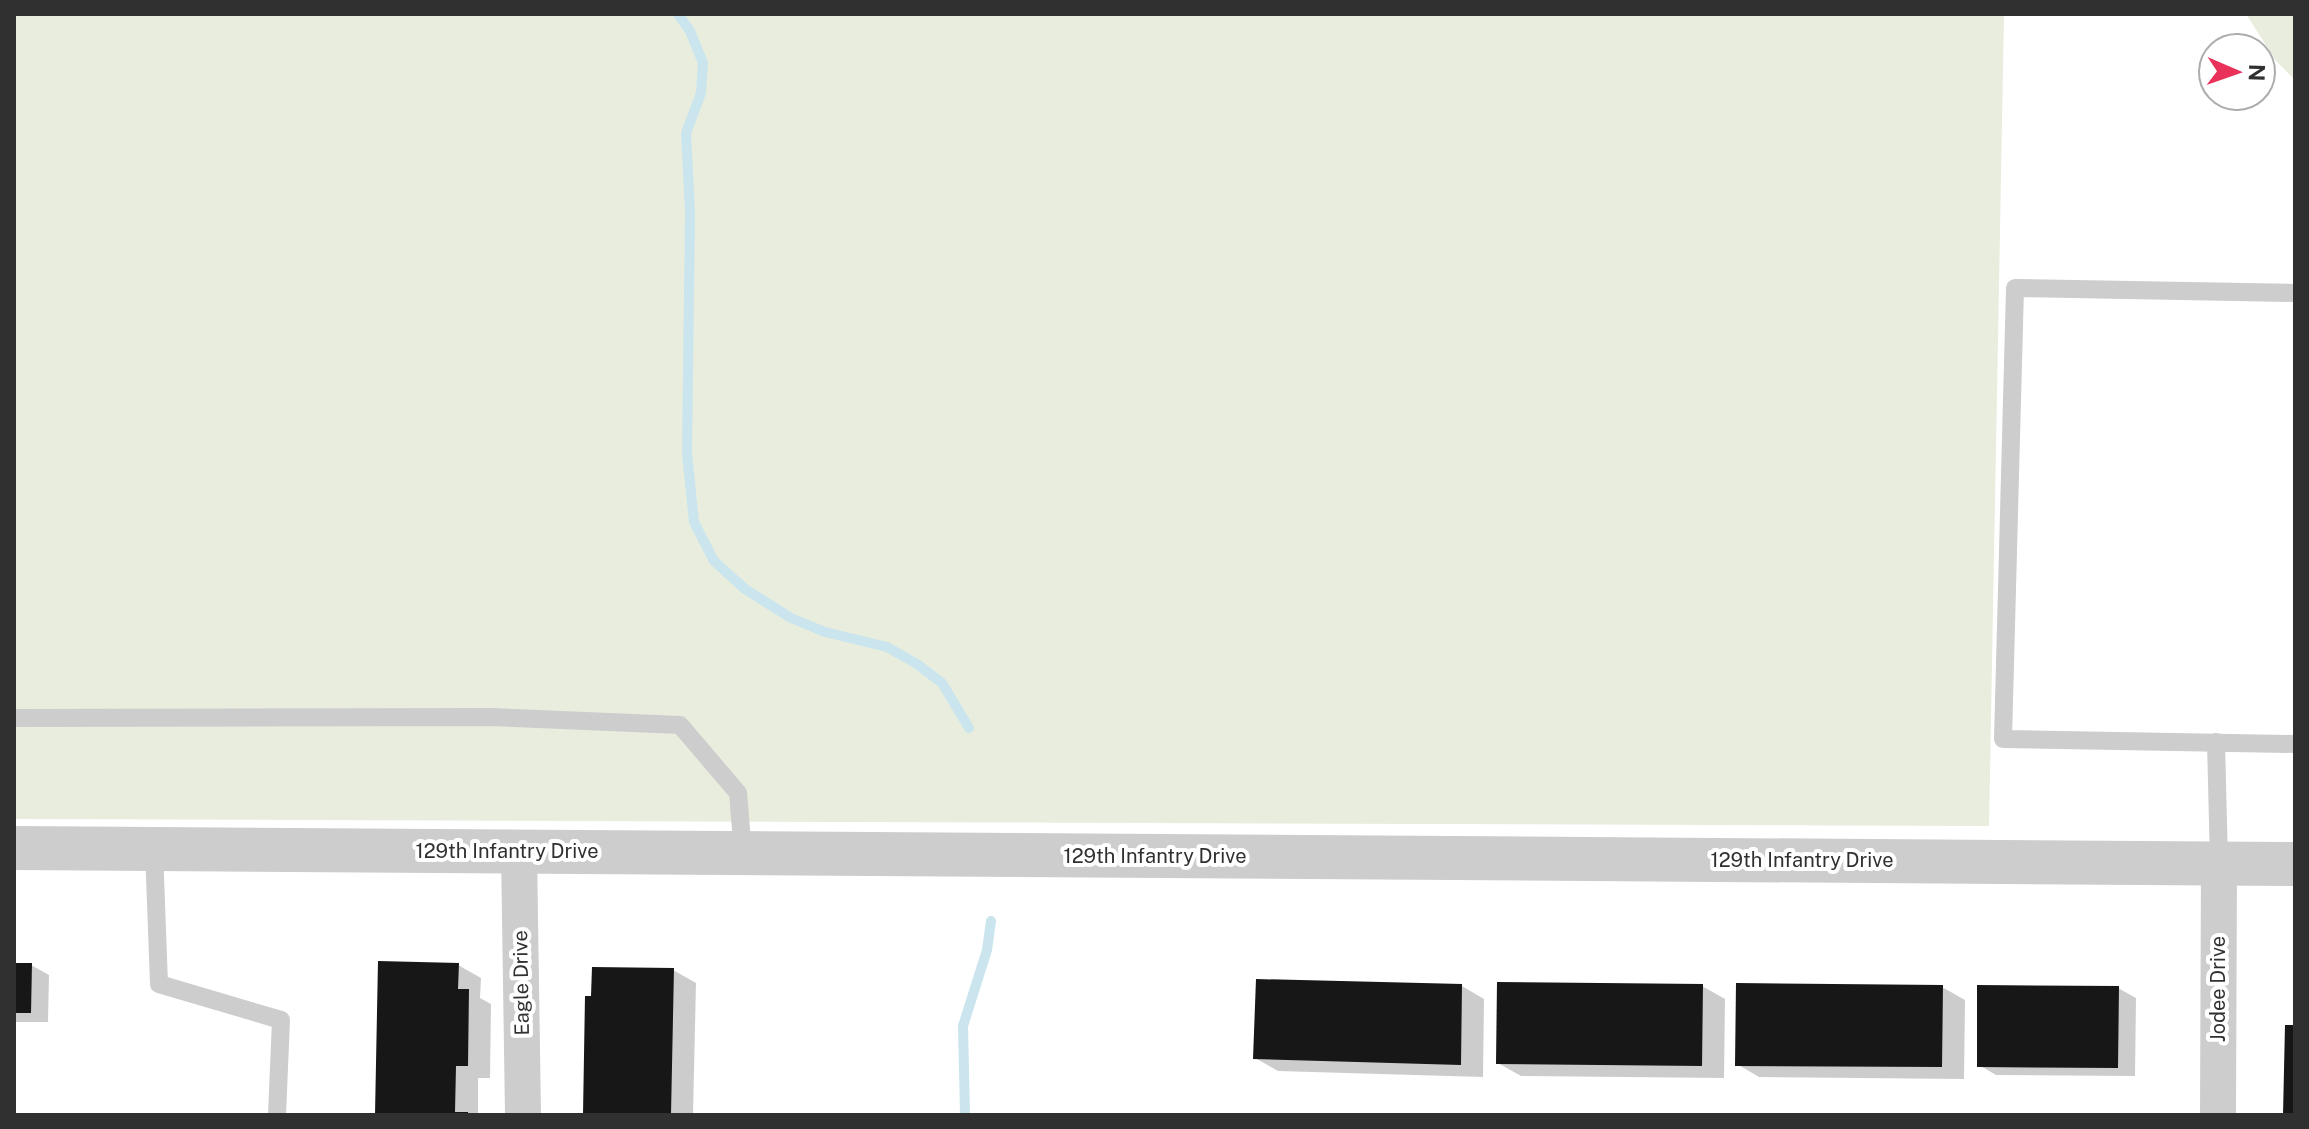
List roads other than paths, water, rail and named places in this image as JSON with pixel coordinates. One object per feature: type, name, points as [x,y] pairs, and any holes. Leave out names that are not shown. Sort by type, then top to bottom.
[{"type":"street","name":"129th Infantry Drive","points":[[14,848],[2295,864]]},
{"type":"street","name":"Eagle Drive","points":[[519,851],[523,1115]]},
{"type":"street","name":"Jodee Drive","points":[[2218,1115],[2219,863]]},
{"type":"lane","points":[[2295,293],[2015,288],[2003,739],[2295,744]]},
{"type":"lane","points":[[14,718],[492,717],[680,725],[738,793],[743,853]]},
{"type":"lane","points":[[2216,742],[2219,863]]},
{"type":"lane","points":[[154,849],[159,984],[281,1020],[277,1115]]},
{"type":"waterway","points":[[678,14],[690,31],[703,63],[701,93],[686,133],[690,213],[687,453],[694,522],[714,561],[745,589],[791,618],[825,632],[887,647],[917,664],[942,683],[969,728]]},
{"type":"waterway","points":[[965,1115],[963,1026],[987,950],[991,921]]}]
